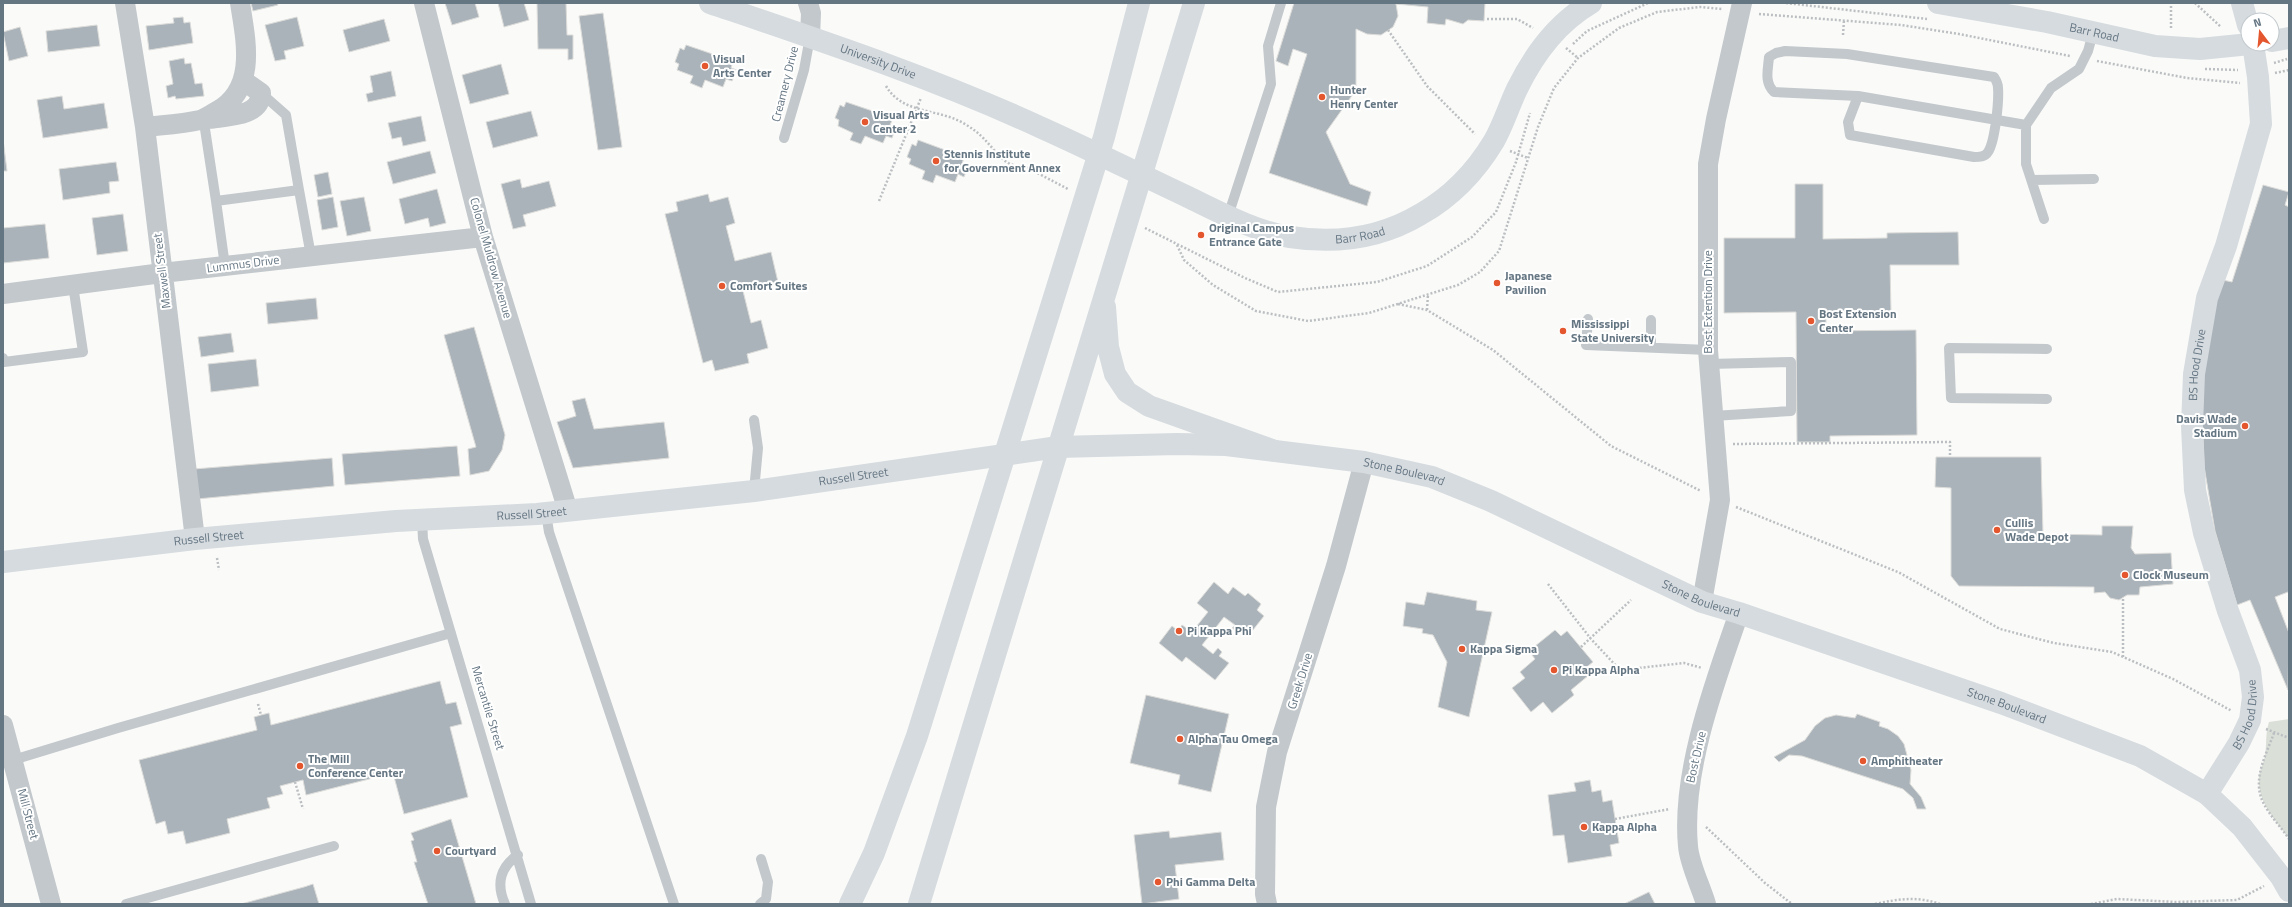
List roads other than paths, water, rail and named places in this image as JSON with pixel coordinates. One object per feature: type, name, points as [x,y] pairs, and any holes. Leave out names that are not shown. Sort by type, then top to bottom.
[{"type":"street","name":"Maxwell Street","points":[[125,3],[145,127],[195,539]]},
{"type":"street","points":[[201,120],[222,109],[234,98],[244,82],[246,37],[240,3]]},
{"type":"street","name":"Colonel Muldrow Avenue","points":[[424,3],[483,237],[568,511]]},
{"type":"street","name":"University Drive","points":[[710,3],[885,62],[944,85],[1043,128]]},
{"type":"street","points":[[808,3],[811,13],[810,37]]},
{"type":"street","points":[[1126,54],[1134,3]]},
{"type":"street","points":[[850,904],[874,853],[917,736],[1104,137],[1139,3]]},
{"type":"street","name":"Barr Road","points":[[1043,128],[1228,216],[1289,237],[1330,240],[1366,236],[1407,222],[1437,204],[1475,169],[1492,144],[1532,60],[1558,29],[1591,3]]},
{"type":"street","name":"Bost Extention Drive","points":[[1702,602],[1720,500],[1708,357],[1708,164],[1716,119],[1742,3]]},
{"type":"street","name":"Barr Road","points":[[1938,3],[2047,22],[2155,46],[2179,48],[2240,45]]},
{"type":"street","points":[[919,904],[1104,294],[1193,7]]},
{"type":"street","name":"BS Hood Drive","points":[[2207,794],[2239,743],[2250,720],[2253,697],[2250,670],[2213,564],[2195,490],[2192,405],[2200,330],[2207,298],[2226,246],[2261,124],[2258,77],[2253,52]]},
{"type":"street","points":[[145,127],[201,120],[253,110],[259,104],[261,93],[244,82]]},
{"type":"street","name":"Lummus Drive","points":[[3,294],[162,273],[483,237]]},
{"type":"street","points":[[1104,294],[1108,347],[1115,374],[1126,392],[1149,406],[1276,451]]},
{"type":"street","name":"Stone Boulevard","points":[[1058,447],[1177,444],[1226,445],[1364,462],[1432,477],[1491,501],[1702,602],[1739,612],[2001,703],[2140,756],[2207,794],[2242,827],[2285,884]]},
{"type":"street","name":"Russell Street","points":[[3,562],[195,539],[422,520],[546,513],[754,491],[1003,457],[1058,447]]},
{"type":"street","name":"Greek Drive","points":[[1266,904],[1266,808],[1277,752],[1336,566],[1364,462]]},
{"type":"street","name":"Bost Drive","points":[[1706,904],[1688,847],[1690,779],[1718,674],[1739,612]]},
{"type":"street","name":"Mill Street","points":[[3,725],[51,904]]},
{"type":"lane","points":[[1228,216],[1271,84],[1268,46],[1281,3]]},
{"type":"lane","points":[[2044,220],[2026,164],[2026,125],[2051,88],[2079,70],[2088,51],[2093,33]]},
{"type":"lane","name":"Creamery Drive","points":[[784,138],[804,70],[810,37]]},
{"type":"lane","points":[[1858,96],[1848,122],[1850,135],[1974,158],[1981,157],[1988,153],[1996,119],[1998,86],[1994,77],[1987,74],[1847,54],[1785,51],[1768,57],[1767,79],[1769,87],[1774,92],[1858,96],[1996,119],[2026,125]]},
{"type":"lane","points":[[261,93],[286,115],[298,190],[311,256]]},
{"type":"lane","points":[[201,120],[205,129],[225,266]]},
{"type":"lane","points":[[2032,180],[2094,179]]},
{"type":"lane","points":[[216,201],[298,190]]},
{"type":"lane","points":[[3,358],[4,362],[83,352],[73,285]]},
{"type":"lane","points":[[1588,319],[1586,345],[1651,347],[1708,357],[1790,362],[1791,411],[1713,416]]},
{"type":"lane","points":[[1651,347],[1652,320]]},
{"type":"lane","points":[[2047,349],[1949,348],[1950,398],[2047,399]]},
{"type":"lane","points":[[754,420],[758,448],[754,491]]},
{"type":"lane","points":[[546,513],[549,532],[674,904]]},
{"type":"lane","name":"Mercantile Street","points":[[422,520],[423,539],[518,855],[531,904]]},
{"type":"lane","points":[[13,760],[118,728],[451,633]]},
{"type":"lane","points":[[126,904],[334,846]]},
{"type":"lane","points":[[505,904],[501,895],[501,874],[508,862],[518,855]]},
{"type":"lane","points":[[760,904],[766,899],[768,882],[761,859]]},
{"type":"place","name":"Visual Arts Center","points":[[705,66]]},
{"type":"place","name":"Hunter Henry Center","points":[[1322,97]]},
{"type":"place","name":"Visual Arts Center 2","points":[[865,122]]},
{"type":"place","name":"Stennis Institute for Government Annex","points":[[936,161]]},
{"type":"place","name":"Original Campus Entrance Gate","points":[[1201,235]]},
{"type":"place","name":"Japanese Pavilion","points":[[1497,283]]},
{"type":"place","name":"Comfort Suites","points":[[722,286]]},
{"type":"place","name":"Bost Extension Center","points":[[1811,321]]},
{"type":"place","name":"Mississippi State University","points":[[1563,331]]},
{"type":"place","name":"Davis Wade Stadium","points":[[2245,426]]},
{"type":"place","name":"Cullis Wade Depot","points":[[1997,530]]},
{"type":"place","name":"Clock Museum","points":[[2125,575]]},
{"type":"place","name":"Pi Kappa Phi","points":[[1179,631]]},
{"type":"place","name":"Kappa Sigma","points":[[1462,649]]},
{"type":"place","name":"Pi Kappa Alpha","points":[[1554,670]]},
{"type":"place","name":"Alpha Tau Omega","points":[[1180,739]]},
{"type":"place","name":"Amphitheater","points":[[1863,761]]},
{"type":"place","name":"The Mill Conference Center","points":[[300,766]]},
{"type":"place","name":"Kappa Alpha","points":[[1584,827]]},
{"type":"place","name":"Courtyard","points":[[437,851]]},
{"type":"place","name":"Phi Gamma Delta","points":[[1158,882]]}]
